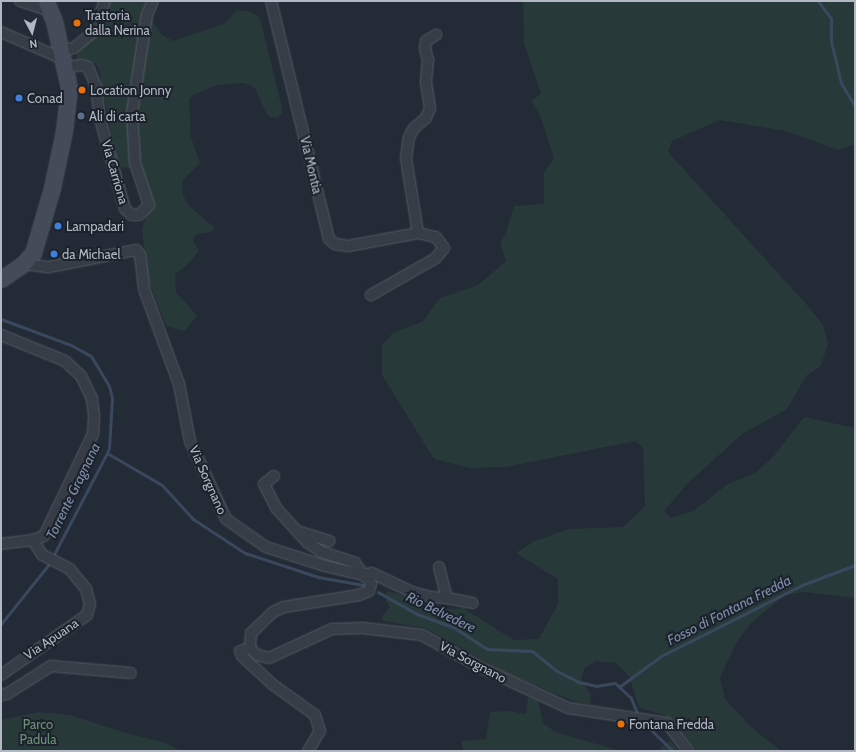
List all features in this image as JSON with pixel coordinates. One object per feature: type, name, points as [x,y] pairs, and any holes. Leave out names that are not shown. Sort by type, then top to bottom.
[{"type":"main road","points":[[1,279],[23,264],[33,253],[52,188],[67,110],[69,88],[63,59],[48,6]]},
{"type":"street","points":[[20,1],[48,6]]},
{"type":"street","points":[[1,32],[63,59],[92,33],[105,1]]},
{"type":"street","name":"Via Carriona","points":[[63,59],[88,67],[96,87],[100,119],[124,209],[132,215],[139,215],[149,205],[136,163],[132,113],[147,15],[152,1]]},
{"type":"street","name":"Via Montia","points":[[271,1],[329,239],[335,244],[348,246],[418,233],[436,237],[444,248],[436,258],[371,295]]},
{"type":"street","points":[[418,233],[406,158],[409,137],[414,128],[426,118],[430,108],[426,82],[428,60],[425,49],[426,41],[436,35]]},
{"type":"street","name":"Via Sorgnano","points":[[23,264],[49,267],[136,250],[140,255],[144,288],[179,384],[190,441],[226,519],[266,547],[325,566],[366,576]]},
{"type":"street","points":[[1,335],[64,361],[81,376],[92,399],[94,416],[93,434],[44,536],[33,540],[1,544]]},
{"type":"street","points":[[274,476],[264,484],[277,509],[297,531],[322,552],[355,563],[371,584],[369,591],[359,595],[284,607],[273,612],[251,633],[250,648],[240,650],[242,656],[272,684],[315,715],[320,731],[308,751]]},
{"type":"street","points":[[297,531],[330,541]]},
{"type":"street","name":"Via Apuana","points":[[1,674],[87,615],[90,604],[86,589],[66,566],[42,555],[33,540]]},
{"type":"street","points":[[439,567],[447,598]]},
{"type":"street","points":[[366,576],[372,573],[431,597],[447,598],[473,603]]},
{"type":"street","name":"Via Sorgnano","points":[[250,648],[257,655],[269,658],[332,629],[347,628],[394,630],[422,635],[520,687],[568,708],[667,723],[688,751]]},
{"type":"street","name":"Via Apuana","points":[[1,695],[7,694],[51,666],[131,674]]},
{"type":"green space","points":[[110,1],[149,1],[153,22],[162,35],[173,41],[224,24],[237,10],[249,11],[260,18],[282,108],[282,114],[277,118],[271,117],[266,113],[255,88],[244,83],[217,85],[193,95],[189,100],[191,138],[200,163],[182,181],[183,195],[189,206],[215,228],[211,232],[197,234],[193,240],[199,251],[186,266],[175,274],[176,292],[197,316],[185,331],[166,326],[148,279],[142,229],[151,204],[134,169],[121,167],[117,162],[99,69],[95,63],[76,61],[77,52]]},
{"type":"green space","points":[[523,1],[855,1],[855,144],[838,150],[786,131],[720,120],[672,141],[668,152],[807,305],[823,325],[828,343],[821,366],[806,376],[787,409],[742,434],[688,483],[664,511],[671,518],[693,511],[728,484],[755,473],[773,457],[804,417],[855,428],[855,598],[806,592],[785,595],[751,623],[735,645],[720,678],[725,699],[751,727],[781,751],[696,751],[679,727],[665,715],[639,708],[629,676],[616,663],[596,661],[585,668],[581,679],[591,696],[590,705],[574,701],[504,672],[425,628],[383,621],[382,616],[390,608],[384,597],[388,591],[447,609],[463,608],[514,640],[539,639],[558,604],[558,579],[516,553],[533,542],[568,529],[623,527],[645,506],[643,448],[636,441],[505,467],[471,468],[434,459],[382,375],[382,345],[394,332],[422,322],[440,298],[478,285],[506,261],[500,242],[505,236],[514,206],[544,204],[544,173],[554,158],[540,115],[531,101],[541,94],[524,43]]},
{"type":"green space","points":[[528,697],[538,700],[543,723],[555,732],[621,751],[463,751],[461,741],[486,739],[490,712],[508,711],[526,714]]},
{"type":"green space","name":"Parco Padula","points":[[39,712],[70,715],[126,733],[166,743],[181,751],[1,751],[1,720]]},
{"type":"green space","points":[[670,740],[678,751],[660,751],[659,749]]},
{"type":"waterway","points":[[818,1],[831,18],[831,41],[841,83],[855,106]]},
{"type":"waterway","name":"Torrente Gragnana","points":[[1,319],[71,345],[91,356],[109,386],[112,398],[109,448],[107,453],[49,564],[1,624]]},
{"type":"waterway","name":"Rio Belvedere","points":[[107,453],[162,485],[193,519],[245,553],[318,577],[363,585]]},
{"type":"waterway","name":"Fosso di Fontana Fredda","points":[[619,687],[661,656],[802,585],[855,565]]},
{"type":"waterway","name":"Rio Belvedere","points":[[378,592],[417,614],[453,627],[487,649],[532,651],[557,671],[579,682],[596,686],[615,683],[631,698],[637,713]]},
{"type":"waterway","name":"Rio Belvedere","points":[[650,729],[673,751]]},
{"type":"place","name":"Trattoria dalla Nerina","points":[[77,23]]},
{"type":"place","name":"Location Jonny","points":[[82,90]]},
{"type":"place","name":"Conad","points":[[19,98]]},
{"type":"place","name":"Ali di carta","points":[[81,116]]},
{"type":"place","name":"Lampadari","points":[[58,226]]},
{"type":"place","name":"da Michael","points":[[54,254]]},
{"type":"place","name":"Fontana Fredda","points":[[621,724]]}]
